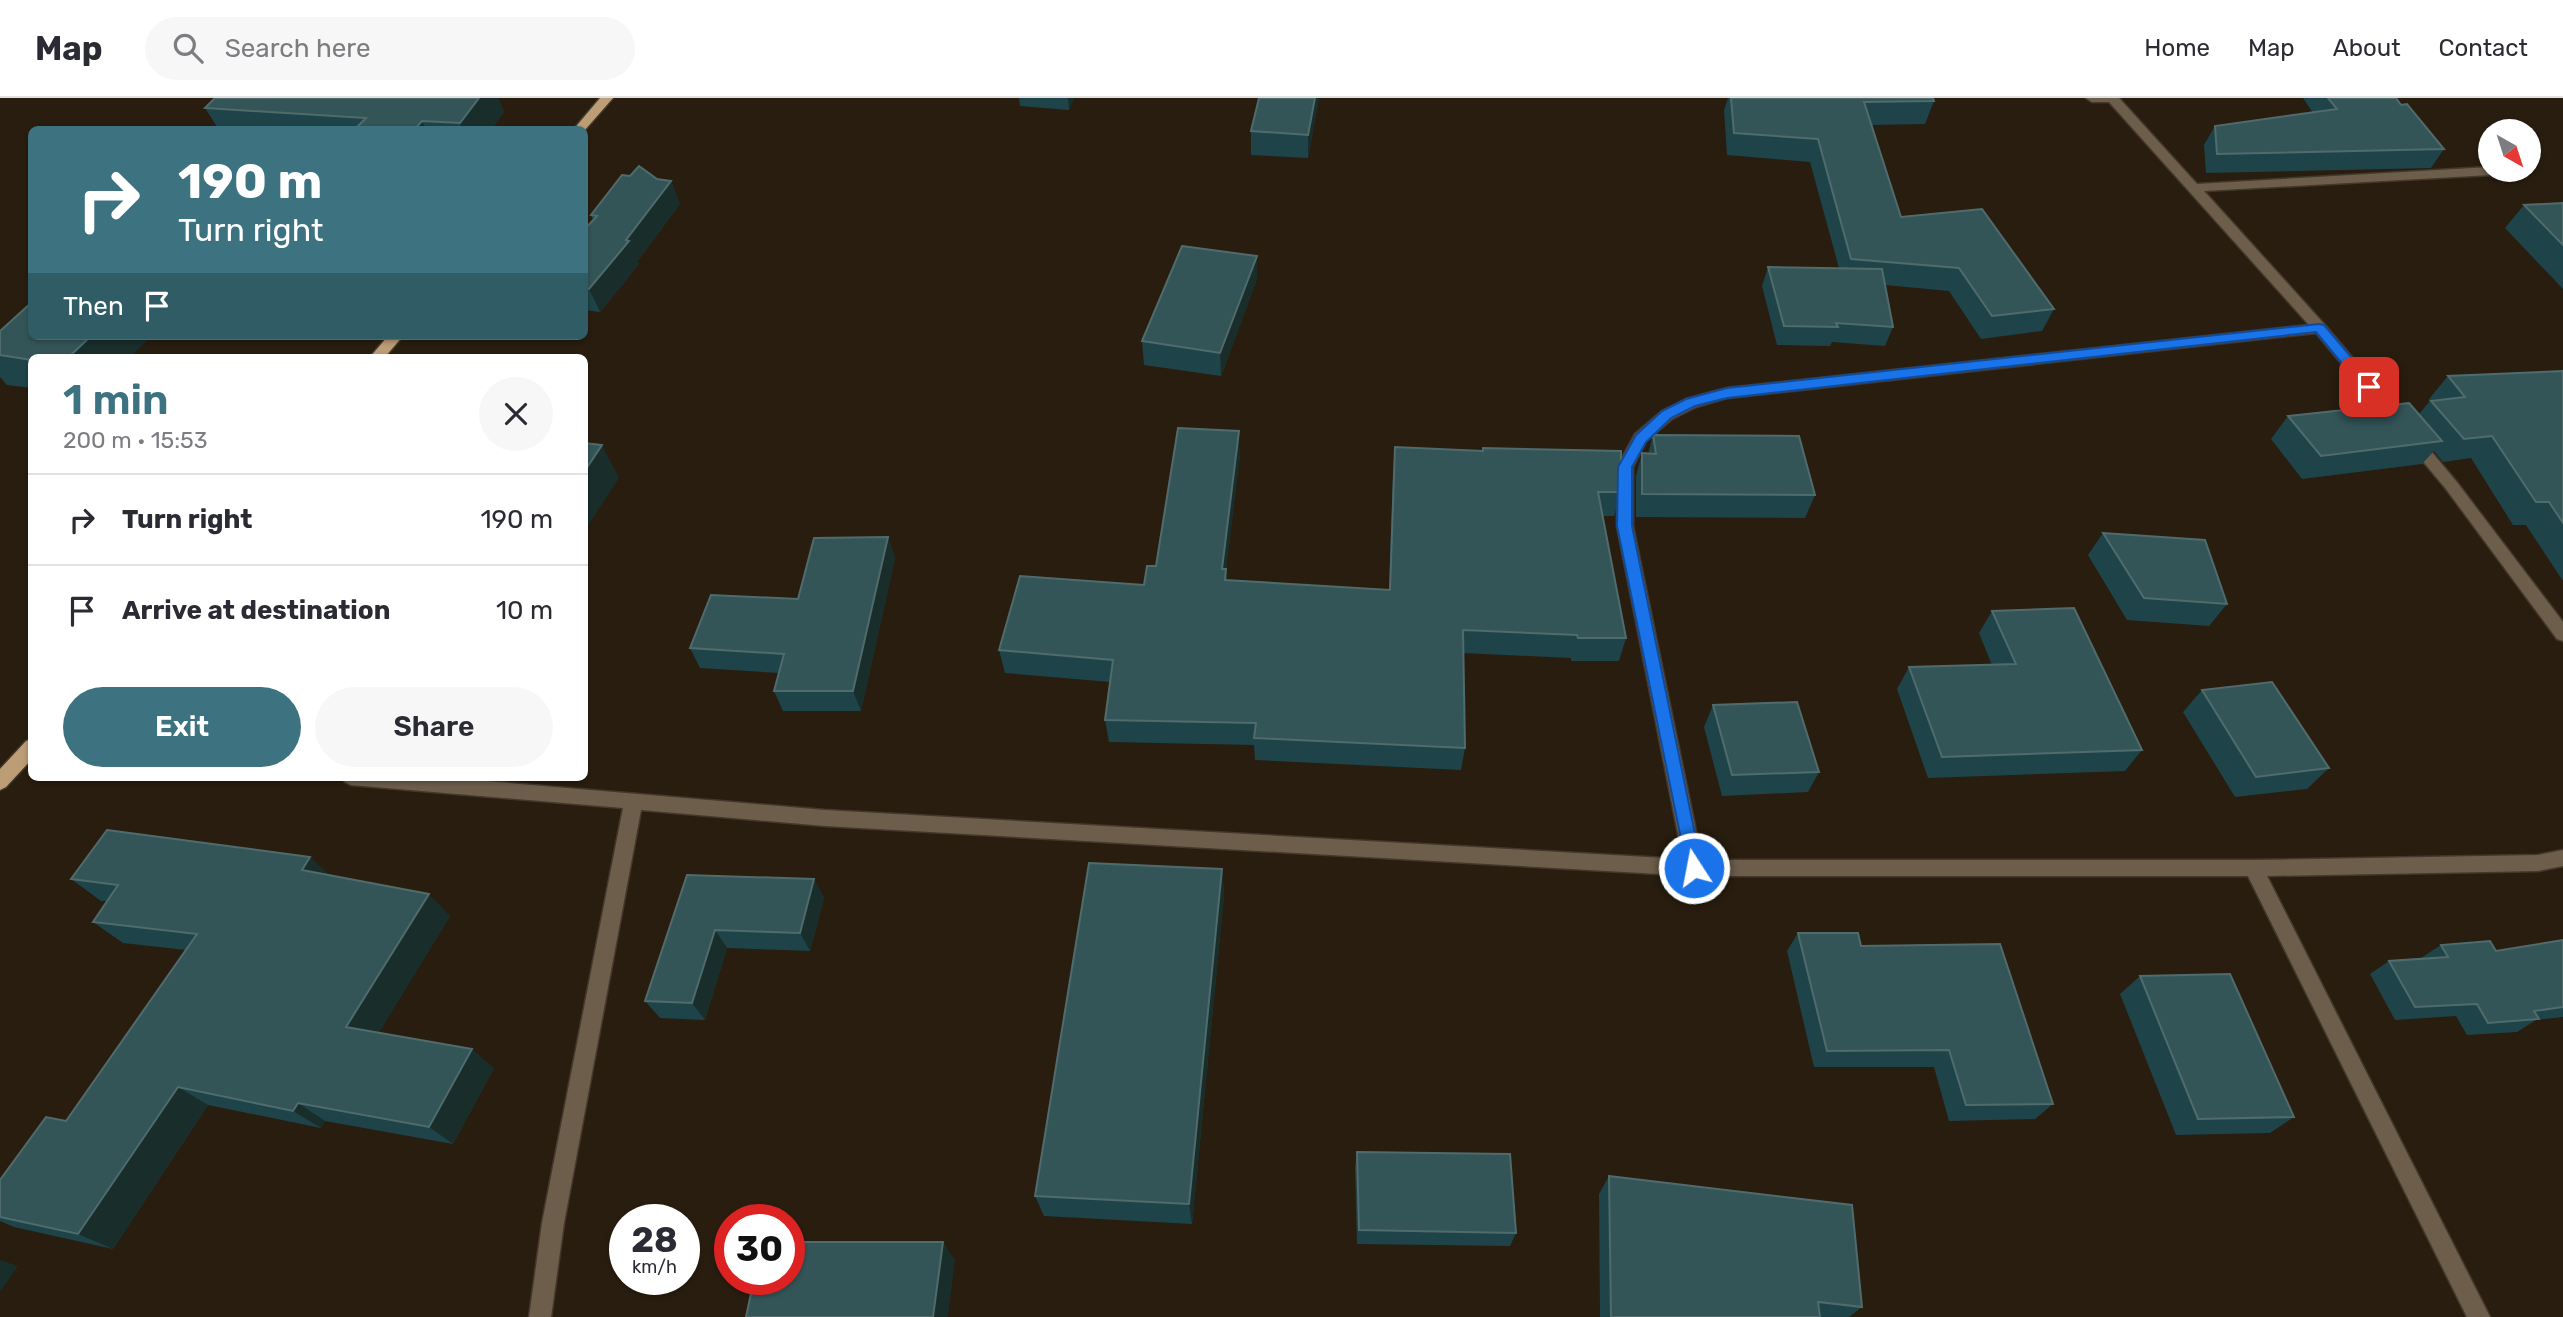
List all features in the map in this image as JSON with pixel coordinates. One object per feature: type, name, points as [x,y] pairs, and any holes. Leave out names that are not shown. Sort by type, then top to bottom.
[{"type":"main road","points":[[582,126],[607,98]]},
{"type":"main road","points":[[380,354],[392,340]]},
{"type":"main road","points":[[0,782],[28,750]]},
{"type":"street","points":[[2092,98],[2113,99],[2319,328],[2451,485],[2563,634]]},
{"type":"street","points":[[2194,188],[2478,172]]},
{"type":"street","points":[[1694,868],[1625,526],[1625,467],[1640,438],[1667,415],[1691,403],[1727,393],[2319,328]]},
{"type":"street","points":[[398,781],[825,818],[1694,868],[2253,868],[2538,863],[2563,858]]},
{"type":"street","points":[[540,1317],[553,1223],[634,801]]},
{"type":"street","points":[[2253,868],[2479,1317]]},
{"type":"building","points":[[215,98],[479,98],[460,123],[422,121],[418,126],[358,126],[366,118],[205,108]]},
{"type":"building","points":[[1259,98],[1315,98],[1308,135],[1251,131]]},
{"type":"building","points":[[1731,98],[1933,98],[1934,101],[1864,102],[1901,217],[1982,209],[2054,309],[1992,316],[1959,268],[1851,259],[1818,139],[1734,133]]},
{"type":"building","points":[[2328,98],[2396,98],[2401,105],[2407,104],[2444,149],[2217,154],[2215,126],[2337,109]]},
{"type":"building","points":[[639,166],[657,179],[671,181],[626,240],[629,241],[588,289],[588,226],[597,216],[591,215],[622,175],[630,176]]},
{"type":"building","points":[[2563,203],[2563,245],[2524,205]]},
{"type":"building","points":[[1182,246],[1257,256],[1220,353],[1142,341]]},
{"type":"building","points":[[1768,267],[1882,269],[1893,327],[1836,323],[1838,327],[1784,326]]},
{"type":"building","points":[[28,306],[28,340],[87,340],[72,354],[28,354],[28,359],[0,355],[0,331]]},
{"type":"building","points":[[2563,371],[2563,523],[2549,502],[2536,502],[2492,436],[2464,439],[2431,401],[2465,397],[2448,376]]},
{"type":"building","points":[[2409,403],[2442,441],[2321,456],[2288,416]]},
{"type":"building","points":[[1178,428],[1239,431],[1222,569],[1226,569],[1225,580],[1390,590],[1395,447],[1483,451],[1483,448],[1621,451],[1621,492],[1598,492],[1626,638],[1578,638],[1577,635],[1463,630],[1465,748],[1254,738],[1256,723],[1105,720],[1113,660],[999,650],[1020,576],[1144,585],[1147,566],[1156,566]]},
{"type":"building","points":[[1653,435],[1799,436],[1815,495],[1642,494],[1642,453],[1656,454]]},
{"type":"building","points":[[588,443],[602,445],[588,466]]},
{"type":"building","points":[[2103,533],[2205,540],[2227,604],[2144,598]]},
{"type":"building","points":[[888,537],[853,691],[774,691],[784,654],[690,648],[711,595],[798,599],[814,538]]},
{"type":"building","points":[[2074,608],[2142,750],[1942,757],[1909,667],[2016,664],[1992,611]]},
{"type":"building","points":[[2272,682],[2329,768],[2256,777],[2202,690]]},
{"type":"building","points":[[1797,702],[1819,772],[1732,775],[1713,705]]},
{"type":"building","points":[[107,830],[310,857],[302,870],[429,894],[346,1027],[472,1049],[429,1127],[298,1103],[293,1111],[178,1087],[78,1234],[0,1217],[0,1180],[46,1117],[66,1121],[197,934],[93,922],[118,885],[71,879]]},
{"type":"building","points":[[1089,863],[1222,869],[1189,1204],[1035,1196]]},
{"type":"building","points":[[687,875],[814,879],[800,933],[715,930],[692,1003],[645,1001]]},
{"type":"building","points":[[1798,933],[1858,933],[1861,946],[2000,944],[2053,1104],[1966,1105],[1949,1050],[1827,1051]]},
{"type":"building","points":[[2563,940],[2563,1007],[2534,1011],[2539,1019],[2488,1023],[2477,1004],[2415,1007],[2389,961],[2448,957],[2441,945],[2490,941],[2496,951]]},
{"type":"building","points":[[2230,974],[2294,1117],[2198,1119],[2140,976]]},
{"type":"building","points":[[1357,1152],[1510,1154],[1516,1233],[1359,1230]]},
{"type":"building","points":[[1609,1176],[1852,1205],[1862,1307],[1818,1302],[1820,1317],[1611,1317]]},
{"type":"building","points":[[805,1242],[943,1242],[933,1317],[746,1317],[751,1295],[805,1295]]},
{"type":"route","points":[[1694,868],[1625,526],[1625,467],[1640,438],[1667,415],[1691,403],[1727,393],[2319,328],[2369,387]]}]
